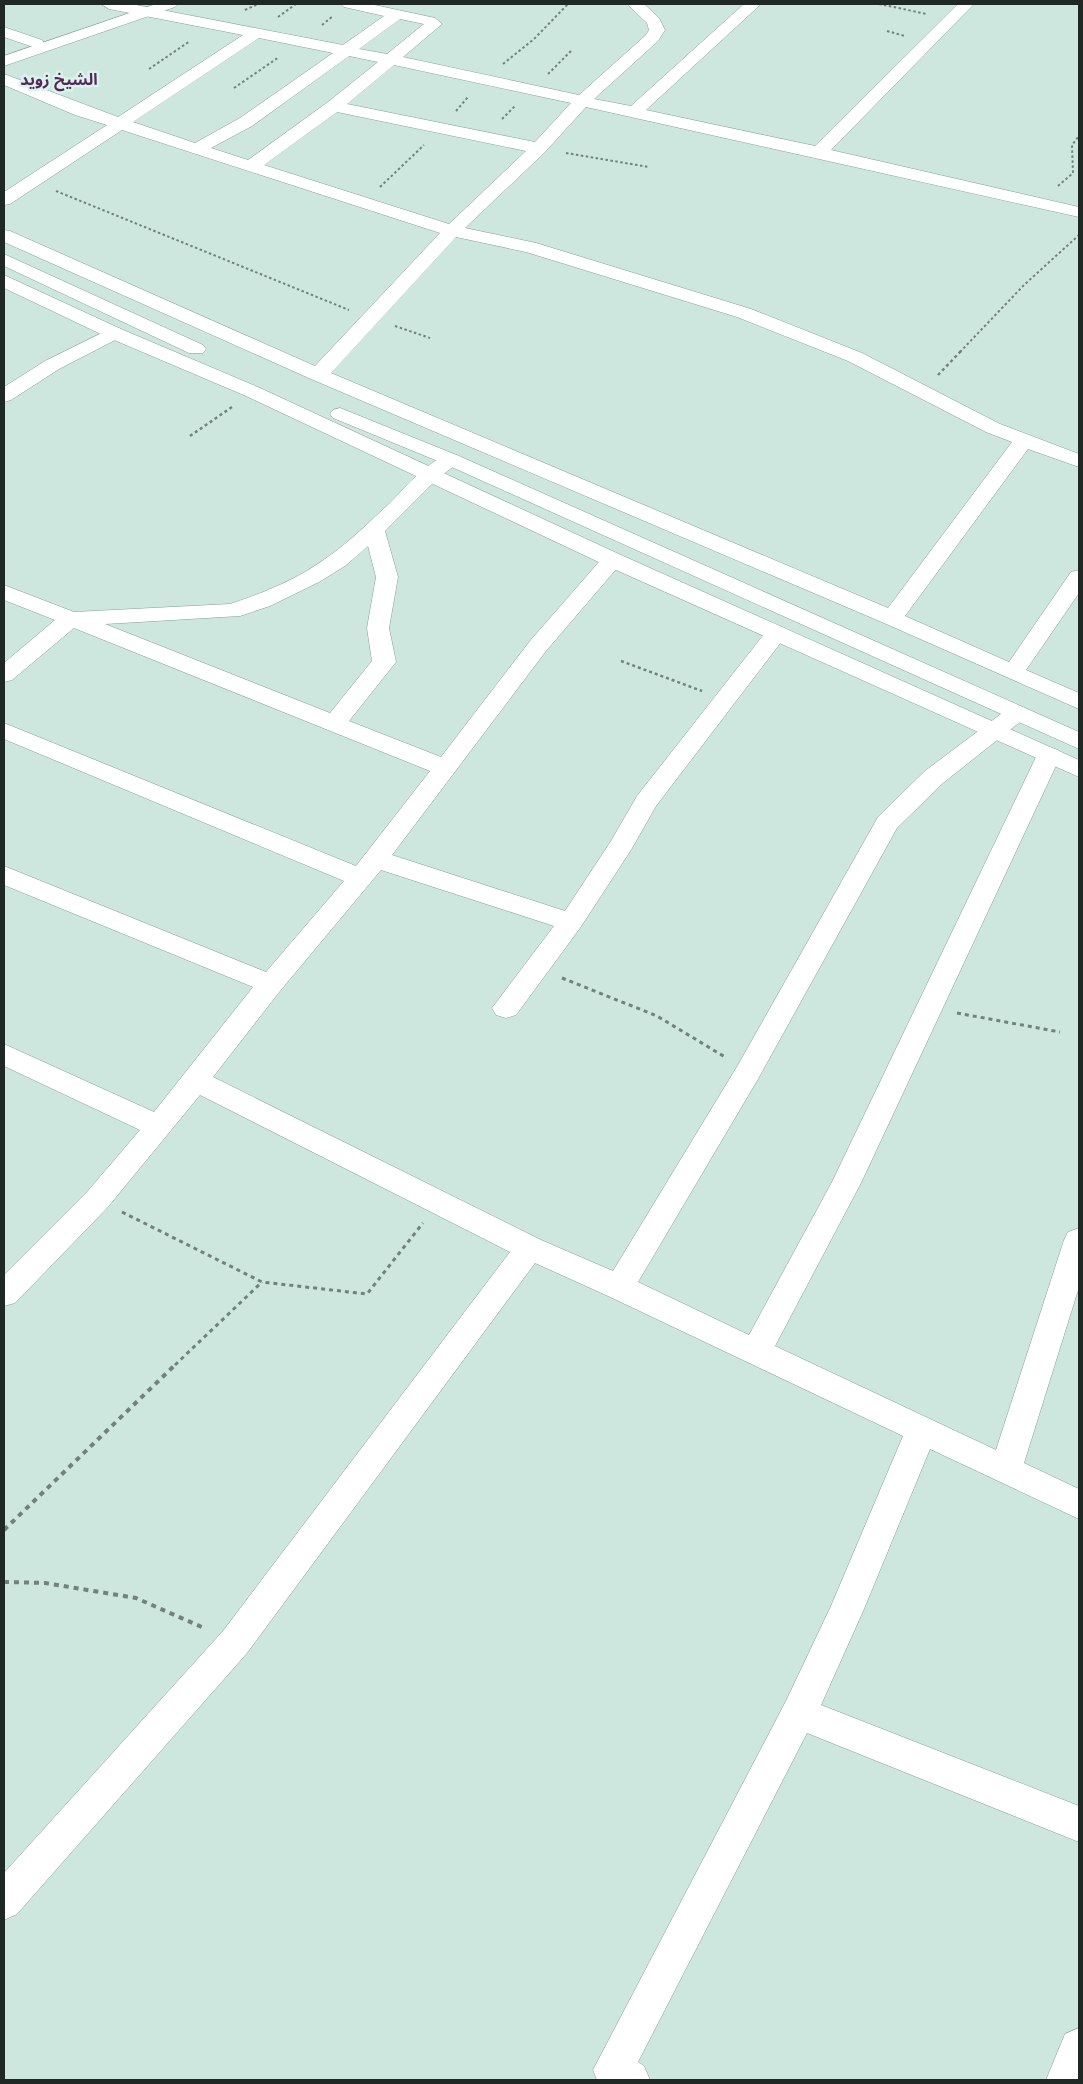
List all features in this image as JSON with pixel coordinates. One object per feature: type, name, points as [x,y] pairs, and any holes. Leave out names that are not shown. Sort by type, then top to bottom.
[{"type":"main road","points":[[109,4],[142,8],[393,60],[819,152],[1079,212]]},
{"type":"main road","points":[[4,53],[142,8],[170,4]]},
{"type":"main road","points":[[251,166],[334,106],[393,60],[434,23],[349,4]]},
{"type":"main road","points":[[318,375],[452,231],[538,148],[582,101],[652,38],[657,30],[654,21],[635,4]]},
{"type":"main road","points":[[634,113],[753,4]]},
{"type":"main road","points":[[819,152],[966,4]]},
{"type":"main road","points":[[4,61],[142,8]]},
{"type":"main road","points":[[198,148],[246,122],[396,15]]},
{"type":"main road","points":[[4,32],[36,42]]},
{"type":"main road","points":[[4,200],[257,33]]},
{"type":"main road","points":[[4,79],[48,99],[118,124],[198,148],[223,159],[251,166],[452,231],[530,248],[744,313],[855,357],[1023,441],[1079,461]]},
{"type":"main road","points":[[334,106],[440,130],[538,148]]},
{"type":"main road","points":[[4,234],[318,375],[892,618],[1079,702]]},
{"type":"main road","points":[[4,259],[310,401],[452,460],[1079,741]]},
{"type":"main road","points":[[4,281],[114,333],[253,392],[613,560],[1079,770]]},
{"type":"main road","points":[[4,396],[52,365],[114,333]]},
{"type":"main road","points":[[892,618],[1023,441]]},
{"type":"main road","points":[[4,676],[71,619],[232,611],[262,601],[311,577],[337,561],[374,530],[430,475],[452,460]]},
{"type":"main road","points":[[336,722],[384,662],[378,628],[387,577],[374,530]]},
{"type":"main road","points":[[685,566],[712,542]]},
{"type":"main road","points":[[4,1294],[97,1200],[159,1127],[271,984],[368,868],[538,646],[613,560]]},
{"type":"main road","points":[[1013,672],[1079,577]]},
{"type":"main road","points":[[4,592],[336,722],[446,768]]},
{"type":"main road","points":[[506,1008],[571,922],[622,844],[646,802],[777,633]]},
{"type":"main road","points":[[619,1287],[748,1072],[887,823],[934,777],[1017,713]]},
{"type":"main road","points":[[4,730],[368,868],[571,922]]},
{"type":"main road","points":[[756,1352],[846,1183],[1049,755]]},
{"type":"main road","points":[[4,875],[271,984]]},
{"type":"main road","points":[[4,1054],[159,1127]]},
{"type":"main road","points":[[194,1080],[530,1248],[619,1287],[1079,1505]]},
{"type":"main road","points":[[1005,1471],[1079,1240]]},
{"type":"main road","points":[[4,1901],[235,1642],[530,1248]]},
{"type":"main road","points":[[616,2077],[799,1713],[847,1609],[922,1431]]},
{"type":"main road","points":[[799,1713],[1079,1824]]},
{"type":"main road","points":[[1066,2080],[1079,2048]]},
{"type":"path","points":[[534,39],[568,4]]},
{"type":"path","points":[[879,4],[951,18]]},
{"type":"path","points":[[363,203],[440,130]]},
{"type":"path","points":[[1038,203],[1072,173],[1072,145],[1079,136]]},
{"type":"path","points":[[538,148],[649,167]]},
{"type":"path","points":[[33,181],[370,318],[430,338]]},
{"type":"path","points":[[922,391],[1024,285],[1079,235]]},
{"type":"path","points":[[190,436],[253,392]]},
{"type":"path","points":[[621,661],[726,700]]},
{"type":"path","points":[[536,968],[657,1016],[748,1072]]},
{"type":"path","points":[[929,1008],[1060,1032]]},
{"type":"path","points":[[97,1200],[262,1282],[367,1294],[439,1202]]},
{"type":"path","points":[[4,1530],[262,1282]]},
{"type":"path","points":[[4,1582],[45,1583],[136,1598],[235,1642]]},
{"type":"district","name":"الشيخ زويد","points":[[59,79]]}]
